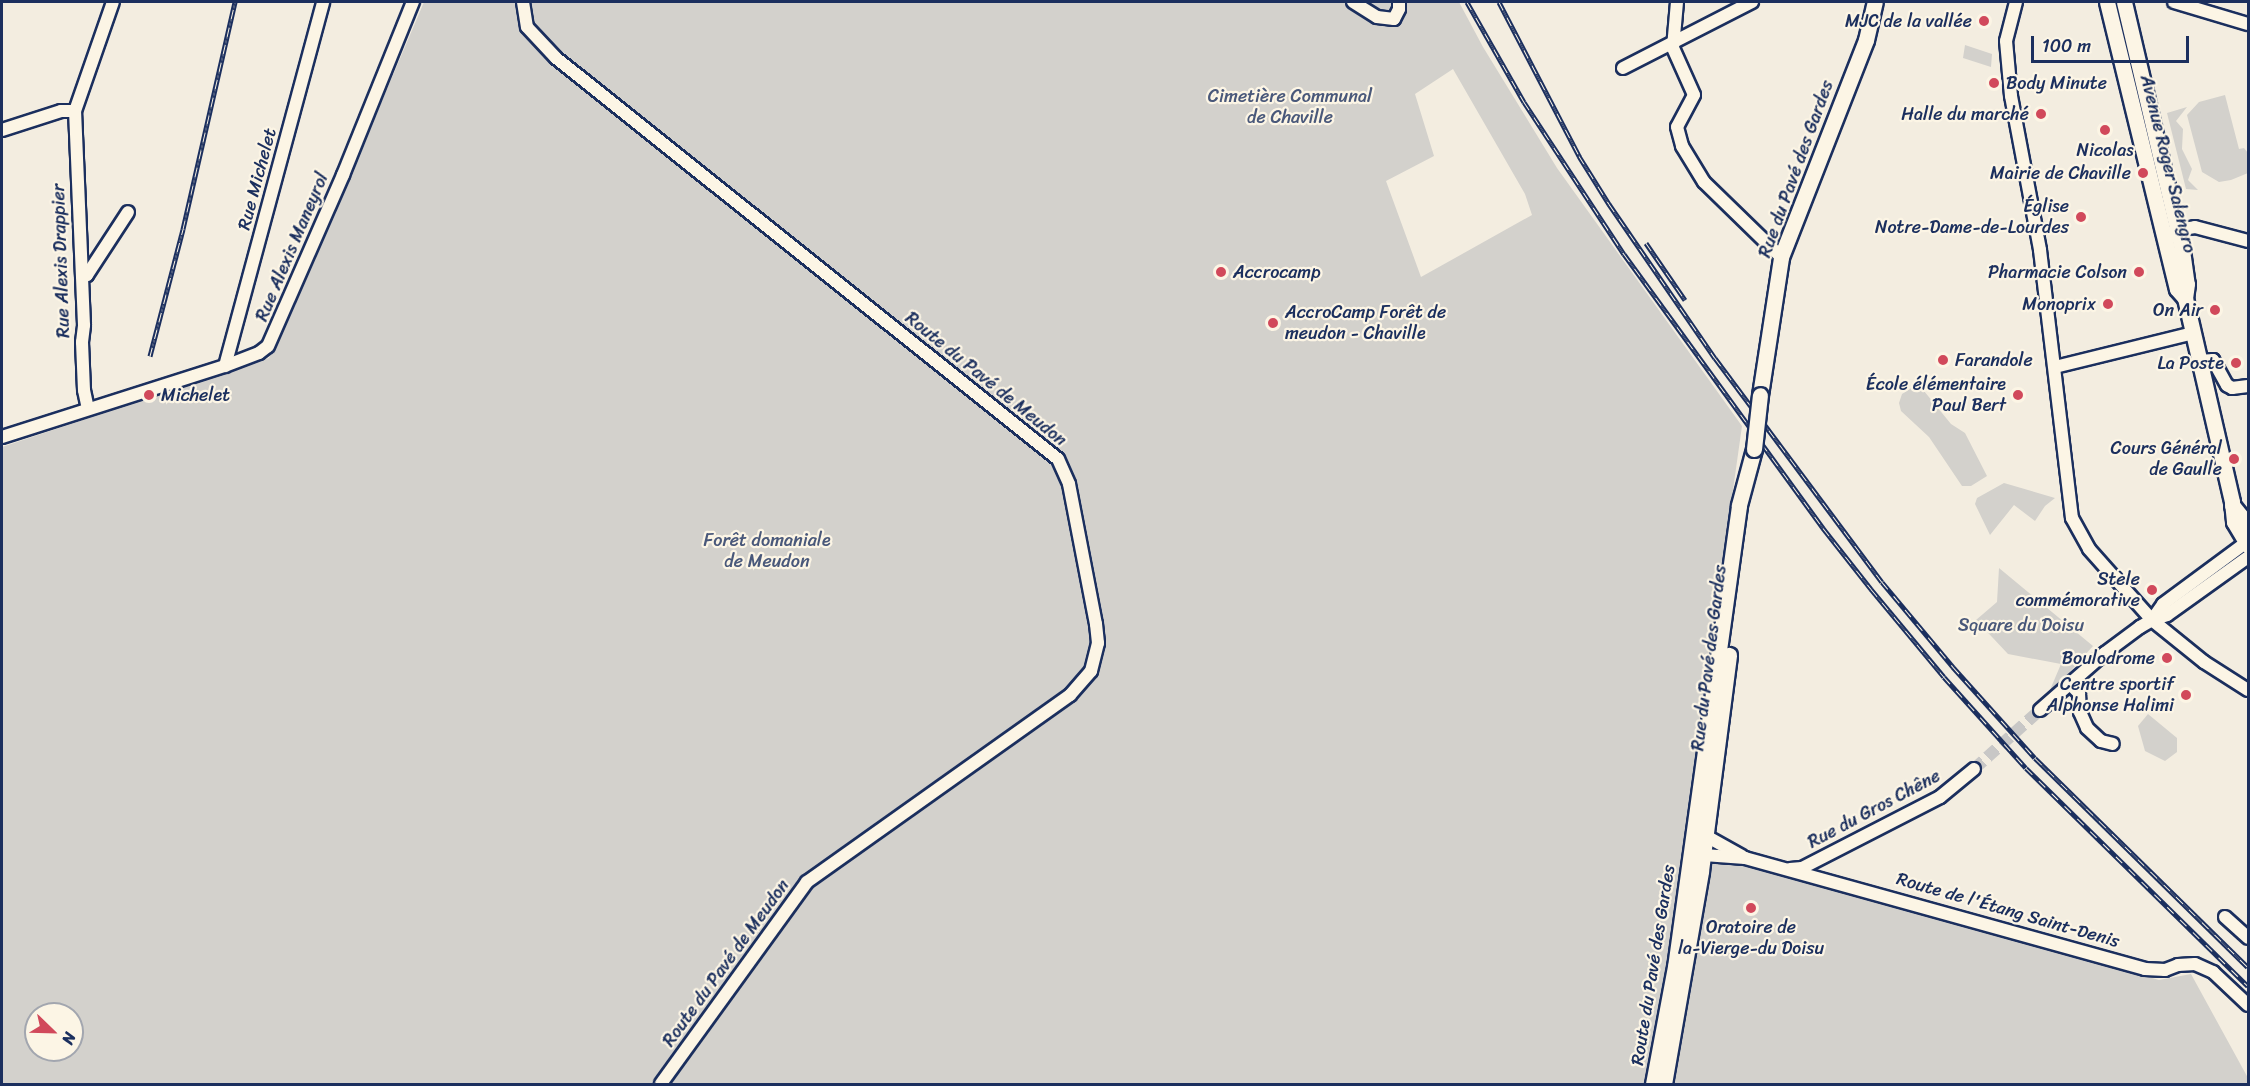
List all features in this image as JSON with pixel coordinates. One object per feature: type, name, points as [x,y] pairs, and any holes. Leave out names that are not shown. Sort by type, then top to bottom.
[{"type":"main road","name":"Avenue Roger Salengro","points":[[2107,2],[2177,289],[2185,298]]},
{"type":"main road","name":"Avenue Roger Salengro","points":[[2124,2],[2177,230],[2187,284],[2185,298],[2234,522],[2248,546]]},
{"type":"main road","name":"Rue du Pavé des Gardes","points":[[1697,853],[1739,505],[1754,449],[1781,256],[1866,40],[1873,5]]},
{"type":"main road","name":"Avenue Roger Salengro","points":[[2232,505],[2248,525]]},
{"type":"main road","name":"Route du Pavé des Gardes","points":[[1653,1084],[1697,853]]},
{"type":"main road","name":"Route du Pavé des Gardes","points":[[1664,1084],[1697,853]]},
{"type":"street","points":[[2,130],[61,111],[75,111],[113,2]]},
{"type":"street","name":"Rue Michelet","points":[[225,366],[323,2]]},
{"type":"street","name":"Rue Alexis Maneyrol","points":[[2,438],[225,366],[259,353],[268,346],[392,60],[413,2]]},
{"type":"street","name":"Route du Pavé de Meudon","points":[[523,2],[527,27],[556,58],[1058,459],[1069,484],[1096,624],[1098,643],[1091,671],[1070,695],[807,882],[662,1084]]},
{"type":"street","points":[[1353,2],[1377,17],[1394,19],[1399,9],[1399,2]]},
{"type":"street","points":[[1677,2],[1673,42],[1694,95],[1677,127],[1682,146],[1704,182],[1781,256]]},
{"type":"street","points":[[1623,68],[1752,2]]},
{"type":"street","points":[[2016,2],[2006,41],[2011,96],[2040,250],[2066,480],[2073,518],[2079,534],[2095,557],[2152,620],[2204,662],[2248,690]]},
{"type":"street","points":[[2174,2],[2248,24]]},
{"type":"street","name":"Rue Alexis Drappier","points":[[75,111],[84,325],[82,342],[84,390],[88,409]]},
{"type":"street","points":[[82,276],[87,275],[128,212]]},
{"type":"street","points":[[2167,242],[2177,230],[2195,227],[2248,241]]},
{"type":"street","points":[[2055,368],[2193,333]]},
{"type":"street","points":[[2200,361],[2213,360],[2227,385],[2232,388],[2248,386]]},
{"type":"street","points":[[2040,710],[2105,653],[2152,620],[2163,604],[2248,546]]},
{"type":"street","points":[[2070,684],[2079,693],[2080,712],[2087,728],[2101,741],[2113,744]]},
{"type":"street","name":"Rue du Gros Chêne","points":[[1786,869],[1802,868],[1940,797],[1974,769]]},
{"type":"street","name":"Route de l'Étang Saint-Denis","points":[[1700,835],[1745,858]]},
{"type":"street","name":"Route de l'Étang Saint-Denis","points":[[1697,853],[1745,858],[2145,969],[2165,970],[2178,965],[2195,964],[2212,972],[2248,1005]]},
{"type":"street","points":[[2225,917],[2248,938]]},
{"type":"green space","name":"Forêt domaniale de Meudon","points":[[424,2],[1459,2],[1483,47],[1557,168],[1742,426],[1682,851],[1833,886],[2159,980],[2191,974],[2248,1078],[2248,1084],[2,1084],[2,447],[269,358],[336,209]],"holes":[[[1453,69],[1525,194],[1532,215],[1421,277],[1386,181],[1434,156],[1415,94]]]},
{"type":"green space","points":[[1965,45],[1992,54],[1991,67],[1963,58]]},
{"type":"green space","points":[[2225,95],[2239,149],[2244,148],[2248,153],[2248,173],[2219,182],[2202,172],[2187,115],[2199,102]]},
{"type":"green space","points":[[2187,107],[2176,121],[2183,129],[2182,149],[2192,169],[2188,180],[2198,190],[2186,189],[2167,113]]},
{"type":"green space","points":[[1913,387],[1924,391],[1951,424],[1965,433],[1987,476],[1971,486],[1962,486],[1929,437],[1901,411],[1899,403],[1902,394]]},
{"type":"green space","points":[[2004,483],[2055,498],[2045,506],[2035,521],[2014,505],[1990,535],[1975,504],[1977,498]]},
{"type":"green space","name":"Square du Doisu","points":[[1999,568],[2093,646],[2047,697],[2061,664],[2008,654],[1976,620],[1997,602]]},
{"type":"green space","points":[[2148,714],[2177,738],[2177,752],[2165,761],[2145,751],[2138,726]]},
{"type":"tunnel","points":[[1974,769],[2040,710]]},
{"type":"railway","points":[[150,356],[183,229],[235,2]]},
{"type":"railway","points":[[1467,2],[1524,102],[1624,254],[1823,528],[1871,589],[1944,677],[2026,768],[2248,986]]},
{"type":"railway","points":[[1499,2],[1579,156],[1609,204],[1715,358],[1882,582],[1953,667],[2035,758],[2248,967]]},
{"type":"railway","points":[[1646,243],[1685,300]]},
{"type":"place","name":"MJC de la vallée","points":[[1984,21]]},
{"type":"place","name":"Body Minute","points":[[1994,83]]},
{"type":"place","name":"Halle du marché","points":[[2041,114]]},
{"type":"place","name":"Nicolas","points":[[2105,130]]},
{"type":"place","name":"Mairie de Chaville","points":[[2143,173]]},
{"type":"place","name":"Église Notre-Dame-de-Lourdes","points":[[2081,217]]},
{"type":"place","name":"Accrocamp","points":[[1221,272]]},
{"type":"place","name":"Pharmacie Colson","points":[[2139,272]]},
{"type":"place","name":"Monoprix","points":[[2108,304]]},
{"type":"place","name":"On Air","points":[[2215,310]]},
{"type":"place","name":"AccroCamp Forêt de meudon - Chaville","points":[[1273,323]]},
{"type":"place","name":"Farandole","points":[[1943,360]]},
{"type":"place","name":"La Poste","points":[[2236,363]]},
{"type":"place","name":"Michelet","points":[[149,395]]},
{"type":"place","name":"École élémentaire Paul Bert","points":[[2018,395]]},
{"type":"place","name":"Cours Général de Gaulle","points":[[2234,459]]},
{"type":"place","name":"Stèle commémorative","points":[[2152,590]]},
{"type":"place","name":"Boulodrome","points":[[2167,658]]},
{"type":"place","name":"Centre sportif Alphonse Halimi","points":[[2186,695]]},
{"type":"place","name":"Oratoire de la-Vierge-du Doisu","points":[[1751,908]]},
{"type":"park label","name":"Cimetière Communal de Chaville","points":[[1290,107]]}]
